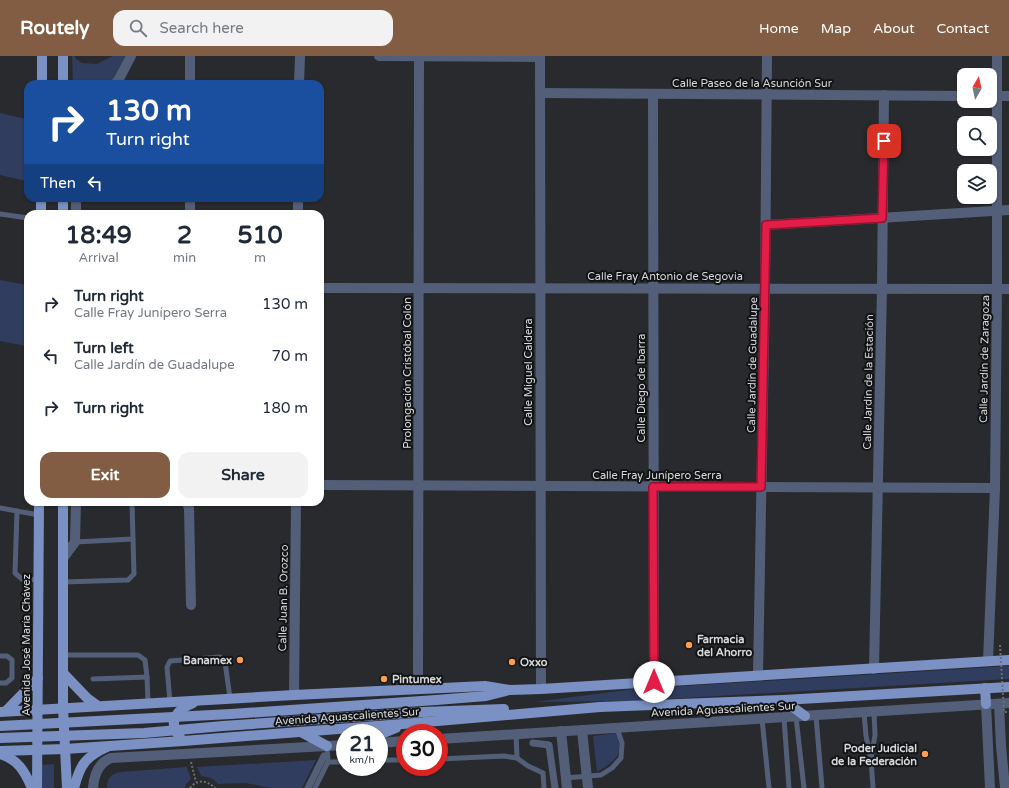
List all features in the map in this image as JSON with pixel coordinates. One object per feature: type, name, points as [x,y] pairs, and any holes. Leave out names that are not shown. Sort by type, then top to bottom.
[{"type":"main road","points":[[42,56],[42,80]]},
{"type":"main road","points":[[63,56],[63,80]]},
{"type":"main road","name":"Avenida José María Chávez","points":[[37,788],[39,506]]},
{"type":"main road","points":[[63,506],[64,557],[62,656],[64,674],[63,708],[67,788]]},
{"type":"main road","name":"Avenida Aguascalientes Sur","points":[[3,711],[230,698],[485,686],[510,690],[541,689],[1009,660]]},
{"type":"main road","points":[[64,674],[87,698],[98,706]]},
{"type":"main road","points":[[3,711],[38,678]]},
{"type":"main road","name":"Avenida Aguascalientes Sur","points":[[403,724],[600,707],[783,700],[1009,687]]},
{"type":"main road","points":[[985,688],[986,704]]},
{"type":"main road","name":"Avenida Aguascalientes Sur","points":[[0,726],[201,716],[436,700],[486,696],[510,690]]},
{"type":"main road","points":[[183,740],[176,732],[174,716],[179,710],[201,700]]},
{"type":"main road","points":[[783,700],[800,717]]},
{"type":"main road","name":"Avenida Aguascalientes Sur","points":[[0,738],[144,733],[415,712],[570,706],[600,707]]},
{"type":"main road","name":"Avenida Aguascalientes Sur","points":[[0,751],[117,745],[396,725]]},
{"type":"main road","points":[[301,732],[326,754]]},
{"type":"main road","points":[[74,788],[78,771],[87,760],[100,750],[117,745]]},
{"type":"main road","points":[[0,754],[8,756],[18,763],[25,773],[32,788]]},
{"type":"street","points":[[118,80],[131,56]]},
{"type":"street","points":[[190,56],[190,80]]},
{"type":"street","points":[[299,80],[300,56]]},
{"type":"street","points":[[379,56],[540,57]]},
{"type":"street","name":"Prolongación Cristóbal Colón","points":[[418,689],[419,56]]},
{"type":"street","name":"Calle Jardín de Guadalupe","points":[[758,676],[766,225],[767,56]]},
{"type":"street","name":"Calle Jardín de Zaragoza","points":[[996,68],[997,56]]},
{"type":"street","name":"Calle Miguel Caldera","points":[[540,57],[541,689]]},
{"type":"street","name":"Calle Paseo de la Asunción Sur","points":[[540,93],[957,96]]},
{"type":"street","name":"Calle Diego de Ibarra","points":[[653,94],[654,682]]},
{"type":"street","name":"Calle Jardín de la Estación","points":[[874,668],[882,288],[884,95]]},
{"type":"street","points":[[997,96],[1009,96]]},
{"type":"street","name":"Calle Jardín de Zaragoza","points":[[988,661],[995,488],[997,288],[993,108]]},
{"type":"street","points":[[766,225],[1009,210]]},
{"type":"street","name":"Calle Fray Antonio de Segovia","points":[[324,288],[1009,288]]},
{"type":"street","name":"Calle Fray Junípero Serra","points":[[324,485],[995,488]]},
{"type":"street","points":[[64,557],[75,542],[76,506]]},
{"type":"street","points":[[189,506],[192,605]]},
{"type":"street","name":"Calle Juan B. Orozco","points":[[294,695],[296,506]]},
{"type":"street","points":[[1004,703],[1001,746],[1005,788]]},
{"type":"street","name":"Avenida Aguascalientes Sur","points":[[448,738],[1004,703]]},
{"type":"street","points":[[986,704],[990,788]]},
{"type":"street","points":[[582,730],[588,788]]},
{"type":"street","points":[[561,731],[566,783]]},
{"type":"street","points":[[534,743],[549,745],[555,788]]},
{"type":"street","points":[[93,788],[95,775],[100,765],[111,758],[188,754],[326,754],[336,749]]},
{"type":"street","points":[[308,788],[326,754]]},
{"type":"lane","points":[[0,214],[24,217]]},
{"type":"lane","points":[[63,582],[128,580],[134,574],[132,506]]},
{"type":"lane","points":[[0,508],[39,515]]},
{"type":"lane","points":[[17,511],[15,573],[22,579],[39,580]]},
{"type":"lane","points":[[75,542],[133,539]]},
{"type":"lane","points":[[62,656],[138,655],[146,660],[148,703]]},
{"type":"lane","points":[[0,656],[7,656],[12,660],[12,678],[6,683],[0,683]]},
{"type":"lane","points":[[170,702],[167,667],[170,660],[220,657],[225,662],[230,698]]},
{"type":"lane","points":[[93,679],[147,677]]},
{"type":"lane","points":[[869,712],[866,736],[871,759],[873,788]]},
{"type":"lane","points":[[869,712],[874,735],[871,759]]},
{"type":"lane","points":[[816,716],[822,788]]},
{"type":"lane","points":[[800,717],[804,788]]},
{"type":"lane","points":[[784,718],[789,788]]},
{"type":"lane","points":[[762,719],[769,788]]},
{"type":"lane","points":[[566,783],[601,775],[612,768],[621,758],[622,744],[617,728]]},
{"type":"lane","points":[[516,733],[517,758]]},
{"type":"lane","points":[[315,788],[326,754],[336,758]]},
{"type":"lane","points":[[448,759],[504,756],[517,758],[528,766],[543,773],[544,788]]},
{"type":"path","points":[[1000,645],[1004,712],[1009,712]]},
{"type":"path","points":[[188,754],[196,782]]},
{"type":"path","points":[[190,788],[196,782],[206,782],[215,788]]},
{"type":"shaded area","points":[[72,56],[75,56],[76,59],[82,63],[97,64],[113,56],[125,56],[113,80],[73,80]]},
{"type":"shaded area","points":[[0,113],[24,119],[24,181],[0,175]]},
{"type":"shaded area","points":[[0,280],[24,284],[24,346],[0,341]]},
{"type":"shaded area","points":[[1009,666],[1009,679],[634,701],[535,702],[634,689]]},
{"type":"shaded area","points":[[617,733],[619,748],[616,757],[613,761],[597,772],[593,736]]},
{"type":"shaded area","points":[[316,760],[302,788],[271,788],[245,783],[218,784],[210,778],[201,776],[197,767]]},
{"type":"shaded area","points":[[54,764],[54,788],[42,788],[42,765]]},
{"type":"shaded area","points":[[187,767],[191,779],[186,784],[185,788],[107,788],[110,777],[120,772]]},
{"type":"place","name":"Farmacia del Ahorro","points":[[689,645]]},
{"type":"place","name":"Banamex","points":[[240,660]]},
{"type":"place","name":"Oxxo","points":[[512,662]]},
{"type":"place","name":"Pintumex","points":[[384,679]]},
{"type":"place","name":"Poder Judicial de la Federación","points":[[925,754]]},
{"type":"route","points":[[654,682],[653,487],[761,487],[766,225],[882,218],[884,141]]}]
